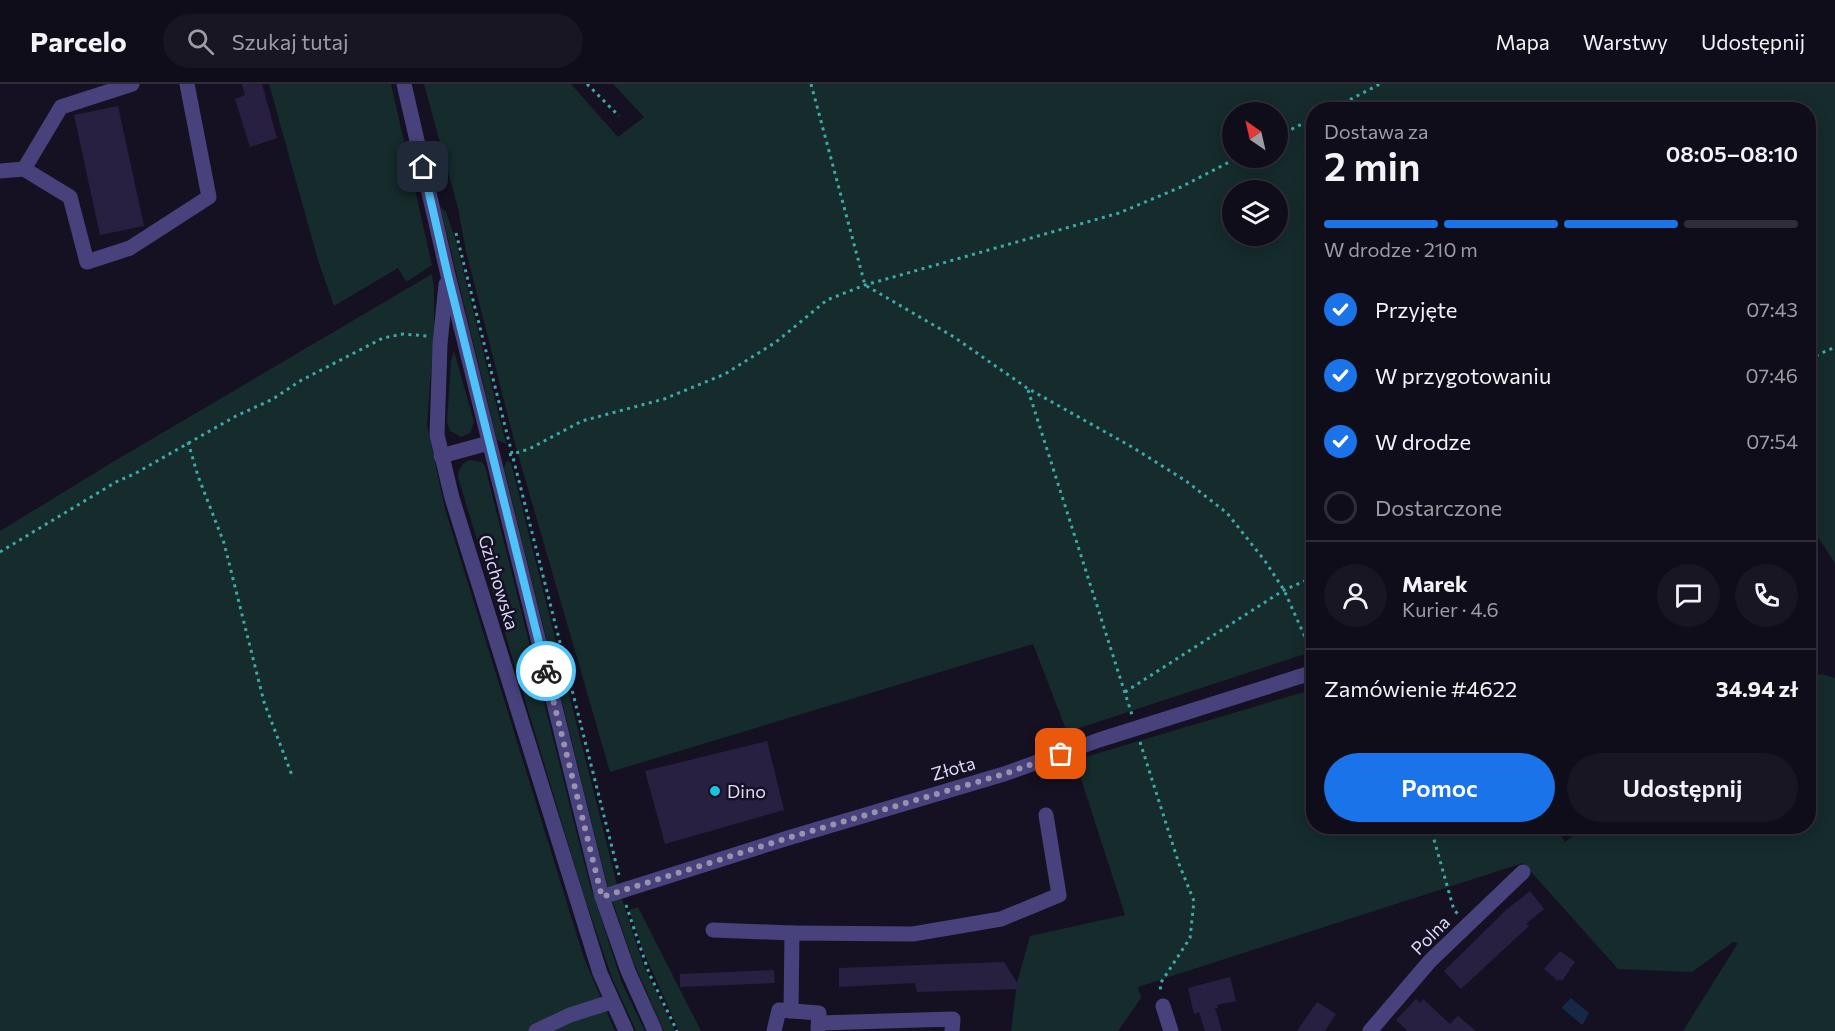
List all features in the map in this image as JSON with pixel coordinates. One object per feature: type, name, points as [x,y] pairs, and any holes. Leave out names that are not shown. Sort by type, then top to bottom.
[{"type":"street","points":[[24,169],[61,107],[132,84]]},
{"type":"street","points":[[0,171],[24,169],[70,197],[87,262],[130,248],[209,197],[187,84]]},
{"type":"street","name":"Gzichowska","points":[[404,84],[447,272],[602,897],[628,971],[656,1031]]},
{"type":"street","name":"Gzichowska","points":[[447,272],[436,435],[452,498],[593,951],[611,1002],[626,1031]]},
{"type":"street","points":[[441,456],[491,450]]},
{"type":"street","name":"Złota","points":[[602,897],[788,838],[1004,774],[1136,728],[1306,675]]},
{"type":"street","points":[[713,930],[913,934],[1001,919],[1059,895],[1047,815]]},
{"type":"street","name":"Polna","points":[[1370,1031],[1430,962],[1523,872]]},
{"type":"street","points":[[791,1011],[792,933]]},
{"type":"street","points":[[536,1031],[570,1015],[611,1002]]},
{"type":"street","points":[[1163,1006],[1171,1031]]},
{"type":"street","points":[[774,1031],[779,1010],[819,1013],[819,1027],[952,1019],[952,1031]]},
{"type":"path","points":[[587,84],[619,116]]},
{"type":"path","points":[[810,84],[865,285],[954,337],[1027,388],[1132,447],[1186,481],[1227,513],[1265,561],[1284,590],[1306,639]]},
{"type":"path","points":[[1345,102],[1380,84]]},
{"type":"path","points":[[1288,131],[1306,122]]},
{"type":"path","points":[[491,450],[511,455],[529,449],[582,421],[664,399],[725,374],[776,342],[827,300],[865,285],[1119,213],[1180,187],[1222,166]]},
{"type":"path","points":[[456,232],[622,890],[649,973],[677,1031]]},
{"type":"path","points":[[0,552],[75,505],[383,338],[403,334],[441,337]]},
{"type":"path","points":[[1816,356],[1835,347]]},
{"type":"path","points":[[1027,388],[1179,864],[1194,901],[1190,938],[1160,984],[1163,1006]]},
{"type":"path","points":[[188,442],[198,476],[224,543],[264,702],[293,778]]},
{"type":"path","points":[[1125,692],[1284,590],[1306,580]]},
{"type":"path","points":[[1431,834],[1454,910],[1468,925]]},
{"type":"green space","points":[[269,84],[391,84],[432,265],[406,282],[398,268],[334,306],[318,260]]},
{"type":"green space","points":[[424,84],[571,84],[618,137],[644,117],[613,84],[1835,84],[1835,563],[1816,534],[1816,102],[1306,102],[1306,654],[1067,732],[1033,644],[610,772],[515,444],[466,251],[458,208]]},
{"type":"green space","points":[[440,206],[446,212],[456,241],[506,444],[497,440]]},
{"type":"green space","points":[[432,274],[434,329],[427,425],[445,509],[584,958],[615,1031],[0,1031],[0,531]]},
{"type":"green space","points":[[454,351],[474,422],[470,433],[461,437],[450,431],[447,422],[451,361]]},
{"type":"green space","points":[[470,460],[482,462],[485,466],[589,882],[622,983],[645,1031],[636,1031],[612,978],[583,893],[458,477],[461,467]]},
{"type":"green space","points":[[508,461],[511,463],[616,881],[643,964],[675,1031],[664,1031],[662,1027],[633,961],[608,888],[504,468]]},
{"type":"green space","points":[[1822,674],[1835,678],[1835,1031],[1683,1031],[1738,943],[1733,942],[1692,972],[1618,969],[1523,863],[1138,987],[1141,998],[1118,1031],[1011,1031],[1017,983],[1030,936],[1125,915],[1075,760],[1306,691],[1306,834],[1560,834],[1565,842],[1575,834],[1816,834],[1816,675]]},
{"type":"green space","points":[[638,907],[701,1031],[679,1031],[644,953],[629,910]]},
{"type":"water","points":[[1571,998],[1589,1013],[1583,1024],[1562,1007]]},
{"type":"building","points":[[242,84],[262,84],[277,138],[250,147],[235,99],[245,95]]},
{"type":"building","points":[[118,106],[144,226],[100,235],[74,115]]},
{"type":"building","name":"Dino","points":[[767,741],[784,810],[665,844],[645,771]]},
{"type":"building","points":[[1530,891],[1544,909],[1526,924],[1529,926],[1461,989],[1444,971],[1506,910]]},
{"type":"building","points":[[1560,951],[1575,962],[1562,981],[1560,979],[1558,981],[1544,969]]},
{"type":"building","points":[[1004,962],[1021,989],[917,992],[915,983],[839,987],[839,968]]},
{"type":"building","points":[[774,970],[775,983],[680,987],[680,974]]},
{"type":"building","points":[[1230,977],[1236,1001],[1217,1005],[1218,1008],[1215,1008],[1222,1031],[1205,1031],[1199,1012],[1194,1014],[1188,988]]},
{"type":"building","points":[[1416,999],[1420,1003],[1423,999],[1450,1024],[1458,1016],[1476,1031],[1408,1031],[1396,1020]]},
{"type":"building","points":[[1317,1002],[1336,1014],[1325,1031],[1297,1031]]},
{"type":"way so far","points":[[546,671],[602,897],[788,838],[1004,774],[1061,754]]},
{"type":"place","name":"Dino","points":[[715,791]]},
{"type":"route","points":[[423,167],[546,671]]}]
